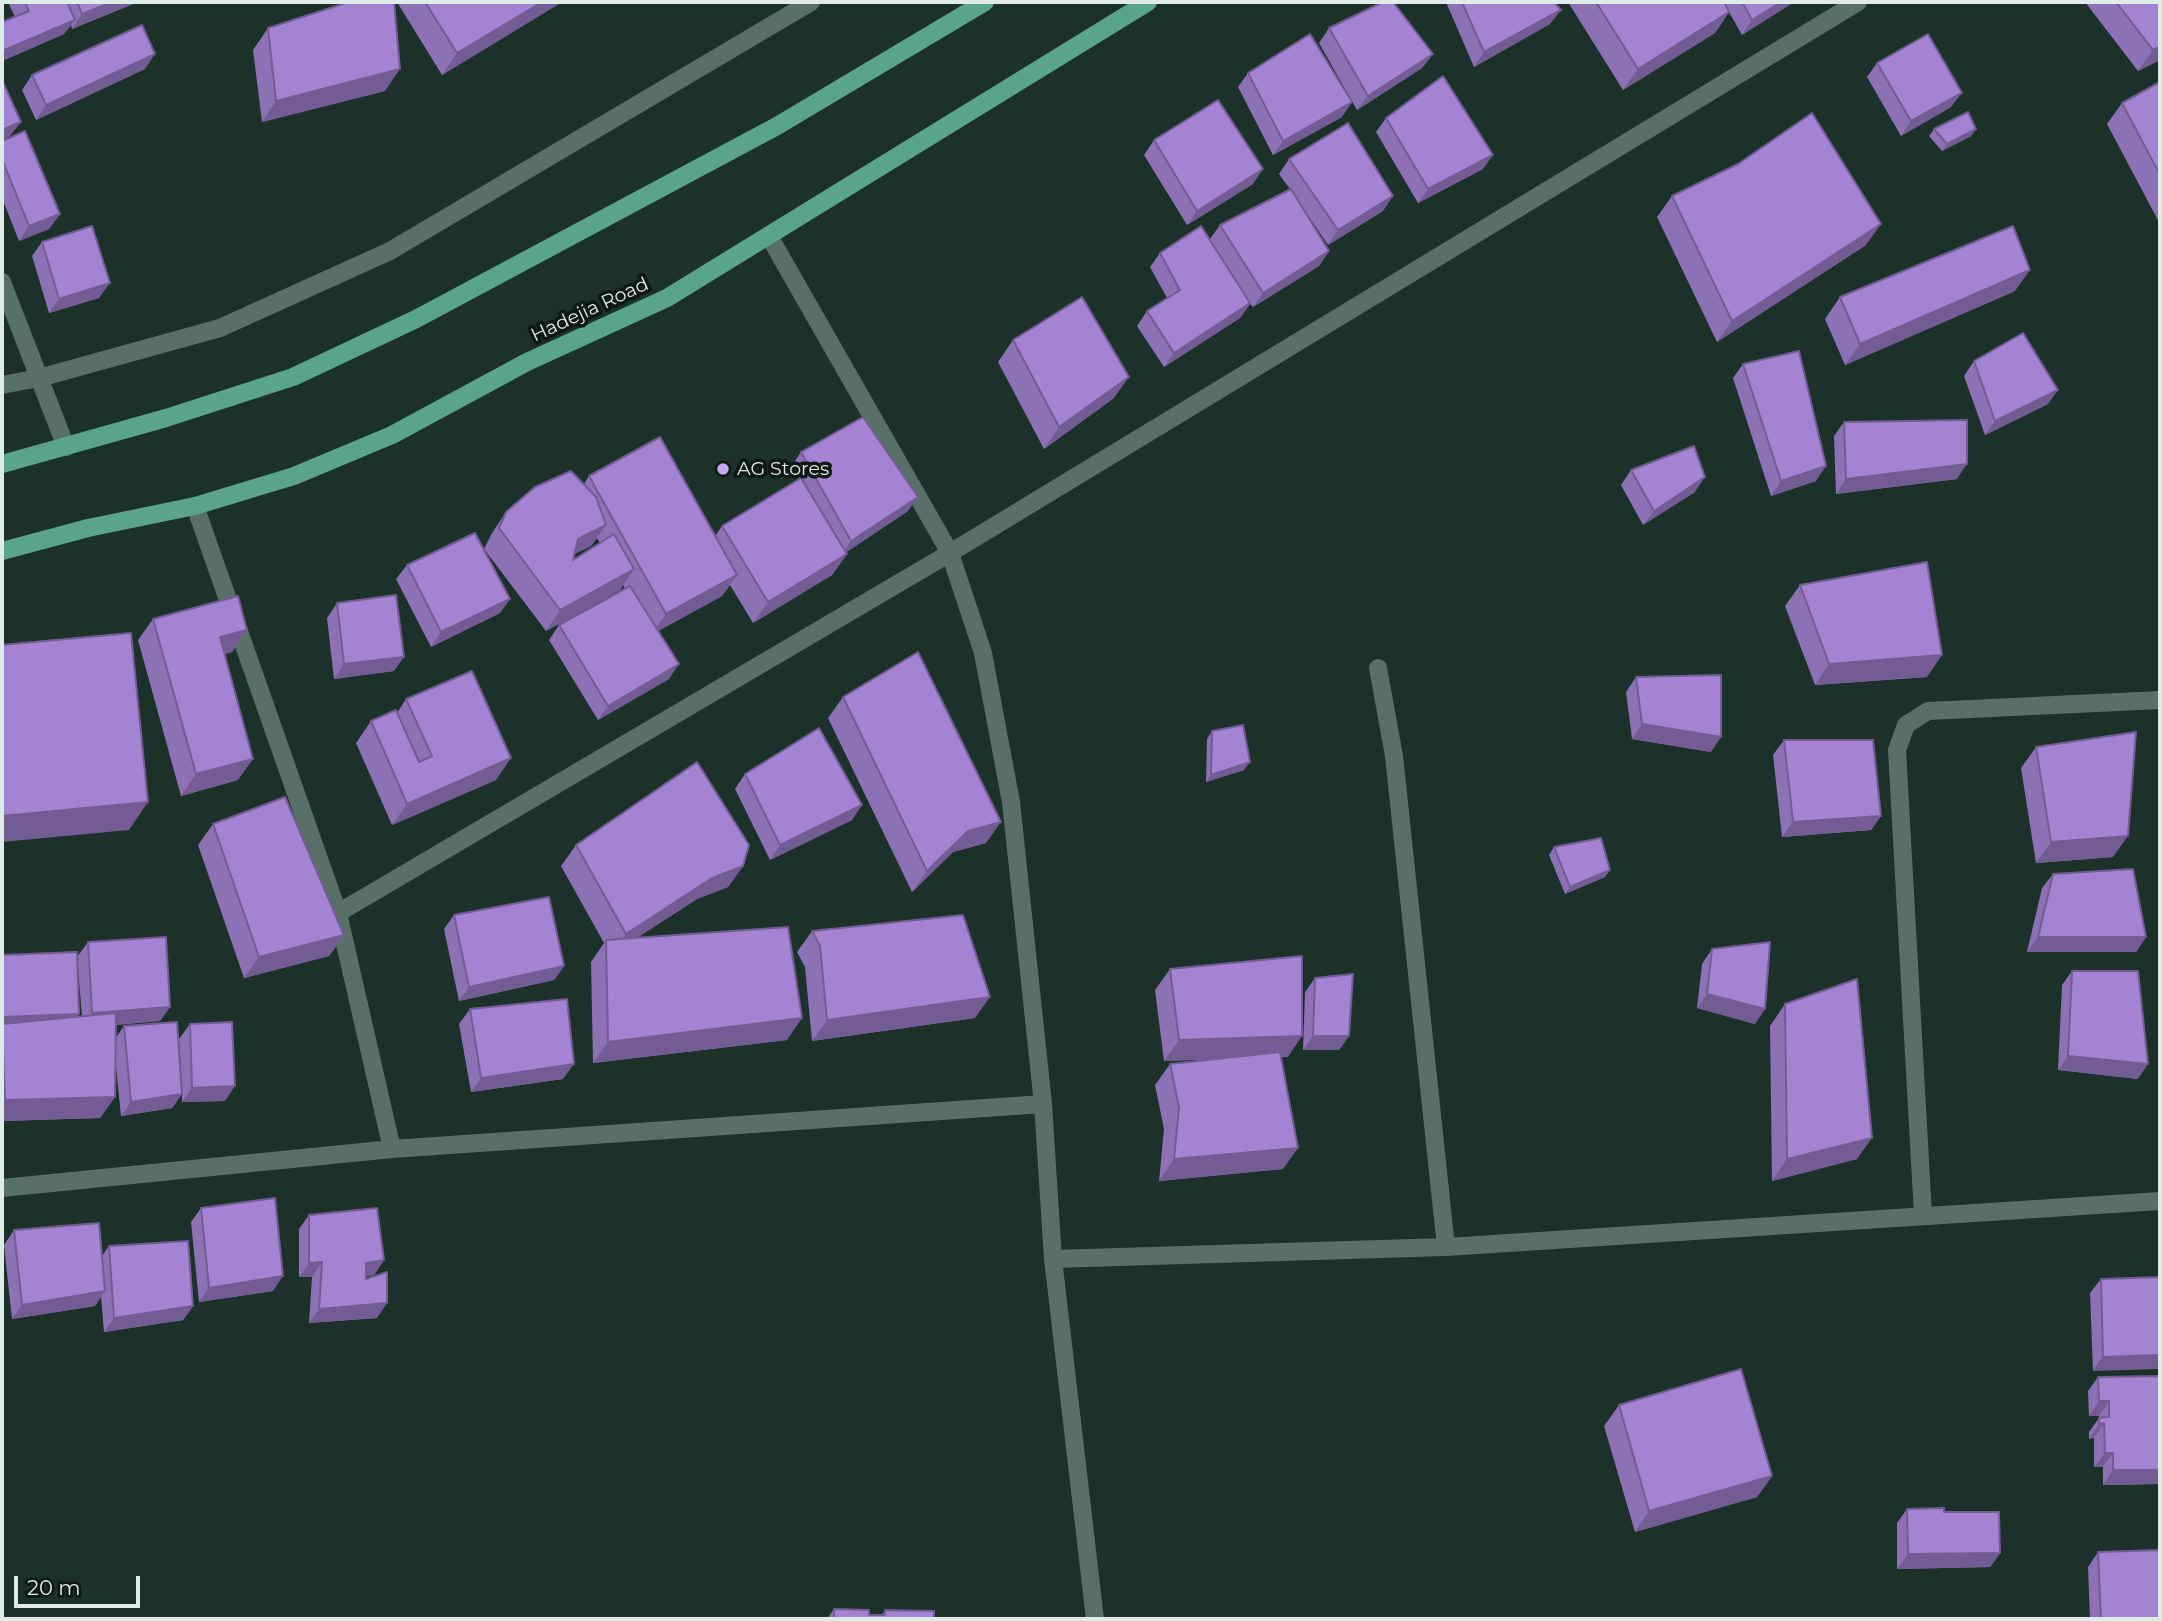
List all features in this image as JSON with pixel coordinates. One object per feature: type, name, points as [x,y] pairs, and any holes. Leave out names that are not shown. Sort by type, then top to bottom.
[{"type":"main road","points":[[2,464],[293,377],[416,319],[777,126],[985,2]]},
{"type":"main road","name":"Hadejia Road","points":[[2,551],[88,528],[195,506],[295,476],[392,435],[527,362],[667,298],[1148,2]]},
{"type":"street","points":[[2,385],[39,378],[220,328],[390,251],[811,2]]},
{"type":"street","points":[[338,913],[950,553],[1858,2]]},
{"type":"street","points":[[769,236],[950,553],[983,653],[1011,802],[1043,1104],[1053,1259],[1095,1619]]},
{"type":"street","points":[[2,282],[66,447]]},
{"type":"street","points":[[195,506],[338,913],[392,1149]]},
{"type":"street","points":[[1378,668],[1394,756],[1446,1247]]},
{"type":"street","points":[[1923,1215],[1897,750],[1906,725],[1928,711],[2160,700]]},
{"type":"street","points":[[2,1188],[392,1149],[1043,1104]]},
{"type":"street","points":[[1053,1259],[1446,1247],[2160,1201]]},
{"type":"building","points":[[25,2],[67,2],[75,20],[2,51],[2,22],[29,11]]},
{"type":"building","points":[[77,2],[112,2],[82,14]]},
{"type":"building","points":[[349,2],[394,2],[400,69],[276,101],[268,28]]},
{"type":"building","points":[[425,2],[542,2],[457,53]]},
{"type":"building","points":[[1383,2],[1393,2],[1433,54],[1368,96],[1329,28]]},
{"type":"building","points":[[1462,2],[1554,2],[1561,10],[1484,52]]},
{"type":"building","points":[[1596,2],[1724,2],[1729,12],[1638,69]]},
{"type":"building","points":[[1742,2],[1781,2],[1752,20]]},
{"type":"building","points":[[2116,2],[2160,2],[2160,46],[2153,50]]},
{"type":"building","points":[[142,25],[155,54],[46,105],[32,75]]},
{"type":"building","points":[[1310,34],[1352,102],[1283,141],[1248,73]]},
{"type":"building","points":[[1928,34],[1962,93],[1911,121],[1877,63]]},
{"type":"building","points":[[1443,76],[1493,155],[1428,189],[1386,118]]},
{"type":"building","points":[[2,80],[21,122],[2,130]]},
{"type":"building","points":[[2160,82],[2160,175],[2122,103]]},
{"type":"building","points":[[1218,100],[1263,169],[1197,211],[1154,140]]},
{"type":"building","points":[[1968,112],[1976,129],[1947,144],[1934,129]]},
{"type":"building","points":[[1812,113],[1881,224],[1732,321],[1672,196],[1738,164]]},
{"type":"building","points":[[1348,123],[1393,196],[1338,230],[1289,159]]},
{"type":"building","points":[[25,131],[60,214],[29,226],[2,159],[2,141]]},
{"type":"building","points":[[1291,189],[1329,251],[1263,293],[1220,225]]},
{"type":"building","points":[[92,226],[110,283],[59,299],[42,242]]},
{"type":"building","points":[[1201,226],[1250,303],[1174,353],[1147,311],[1180,290],[1160,253]]},
{"type":"building","points":[[2013,226],[2030,270],[1860,344],[1840,297]]},
{"type":"building","points":[[1082,297],[1129,377],[1059,427],[1013,340]]},
{"type":"building","points":[[2023,333],[2058,390],[1995,421],[1974,361]]},
{"type":"building","points":[[1799,351],[1826,466],[1781,481],[1743,364]]},
{"type":"building","points":[[863,417],[918,497],[851,541],[801,452]]},
{"type":"building","points":[[1967,420],[1967,464],[1846,479],[1844,422]]},
{"type":"building","points":[[660,437],[737,575],[666,614],[589,476]]},
{"type":"building","points":[[1694,446],[1705,477],[1654,511],[1631,470]]},
{"type":"building","points":[[571,471],[596,497],[606,525],[578,539],[573,560],[614,534],[634,569],[560,610],[499,528],[506,512],[535,487]]},
{"type":"building","points":[[801,478],[847,554],[768,602],[722,526]]},
{"type":"building","points":[[475,533],[510,599],[441,632],[407,565]]},
{"type":"building","points":[[1927,562],[1942,655],[1829,664],[1800,585]]},
{"type":"building","points":[[630,586],[679,664],[608,706],[559,625]]},
{"type":"building","points":[[396,595],[404,657],[344,664],[337,603]]},
{"type":"building","points":[[238,596],[247,630],[220,637],[253,759],[196,774],[153,619]]},
{"type":"building","points":[[131,633],[148,802],[2,816],[2,645]]},
{"type":"building","points":[[918,652],[1001,822],[968,831],[927,871],[843,697]]},
{"type":"building","points":[[472,671],[511,758],[407,804],[371,721],[396,710],[419,762],[432,756],[406,699]]},
{"type":"building","points":[[1721,675],[1721,737],[1642,724],[1636,677]]},
{"type":"building","points":[[1243,725],[1250,762],[1211,775],[1212,731]]},
{"type":"building","points":[[819,728],[862,805],[780,845],[745,774]]},
{"type":"building","points":[[2136,732],[2128,836],[2051,842],[2036,747]]},
{"type":"building","points":[[1784,740],[1873,740],[1881,816],[1793,822]]},
{"type":"building","points":[[697,762],[749,845],[743,866],[712,878],[626,934],[576,845]]},
{"type":"building","points":[[285,797],[344,935],[259,957],[213,824]]},
{"type":"building","points":[[1601,838],[1610,870],[1570,887],[1554,847]]},
{"type":"building","points":[[2133,869],[2146,937],[2038,937],[2053,874]]},
{"type":"building","points":[[549,897],[564,966],[469,987],[454,915]]},
{"type":"building","points":[[963,915],[990,997],[827,1020],[820,946],[812,931]]},
{"type":"building","points":[[788,927],[802,1018],[608,1042],[606,940]]},
{"type":"building","points":[[166,937],[170,1007],[92,1013],[88,942]]},
{"type":"building","points":[[1770,942],[1765,1009],[1707,994],[1712,949]]},
{"type":"building","points":[[77,952],[79,1014],[2,1017],[2,955]]},
{"type":"building","points":[[1302,956],[1302,1036],[1179,1040],[1170,969]]},
{"type":"building","points":[[2072,971],[2138,971],[2148,1064],[2068,1056]]},
{"type":"building","points":[[1353,974],[1349,1036],[1313,1036],[1315,978]]},
{"type":"building","points":[[1857,979],[1872,1138],[1787,1159],[1785,1004]]},
{"type":"building","points":[[567,999],[574,1064],[481,1078],[470,1009]]},
{"type":"building","points":[[116,1013],[115,1097],[5,1100],[2,1024]]},
{"type":"building","points":[[177,1022],[182,1094],[131,1102],[124,1026]]},
{"type":"building","points":[[232,1022],[235,1086],[192,1088],[190,1024]]},
{"type":"building","points":[[1280,1052],[1298,1148],[1174,1159],[1179,1107],[1170,1064]]},
{"type":"building","points":[[275,1198],[283,1276],[209,1288],[201,1208]]},
{"type":"building","points":[[377,1208],[384,1260],[366,1263],[366,1279],[387,1272],[387,1303],[319,1309],[322,1262],[309,1263],[309,1215]]},
{"type":"building","points":[[99,1223],[105,1291],[22,1305],[14,1230]]},
{"type":"building","points":[[188,1241],[193,1306],[114,1318],[109,1246]]},
{"type":"building","points":[[2160,1277],[2160,1355],[2103,1357],[2101,1279]]},
{"type":"building","points":[[1741,1369],[1772,1476],[1649,1511],[1619,1405]]},
{"type":"building","points":[[2160,1376],[2160,1470],[2113,1470],[2113,1453],[2105,1453],[2104,1423],[2099,1424],[2099,1418],[2109,1417],[2109,1401],[2099,1401],[2098,1377]]},
{"type":"building","points":[[1944,1508],[1944,1512],[1999,1512],[2000,1553],[1908,1554],[1907,1509]]},
{"type":"building","points":[[2160,1550],[2160,1619],[2101,1619],[2098,1552]]},
{"type":"building","points":[[834,1609],[869,1610],[869,1615],[885,1615],[885,1610],[934,1611],[934,1619],[834,1619]]},
{"type":"place","name":"AG Stores","points":[[723,469]]}]
